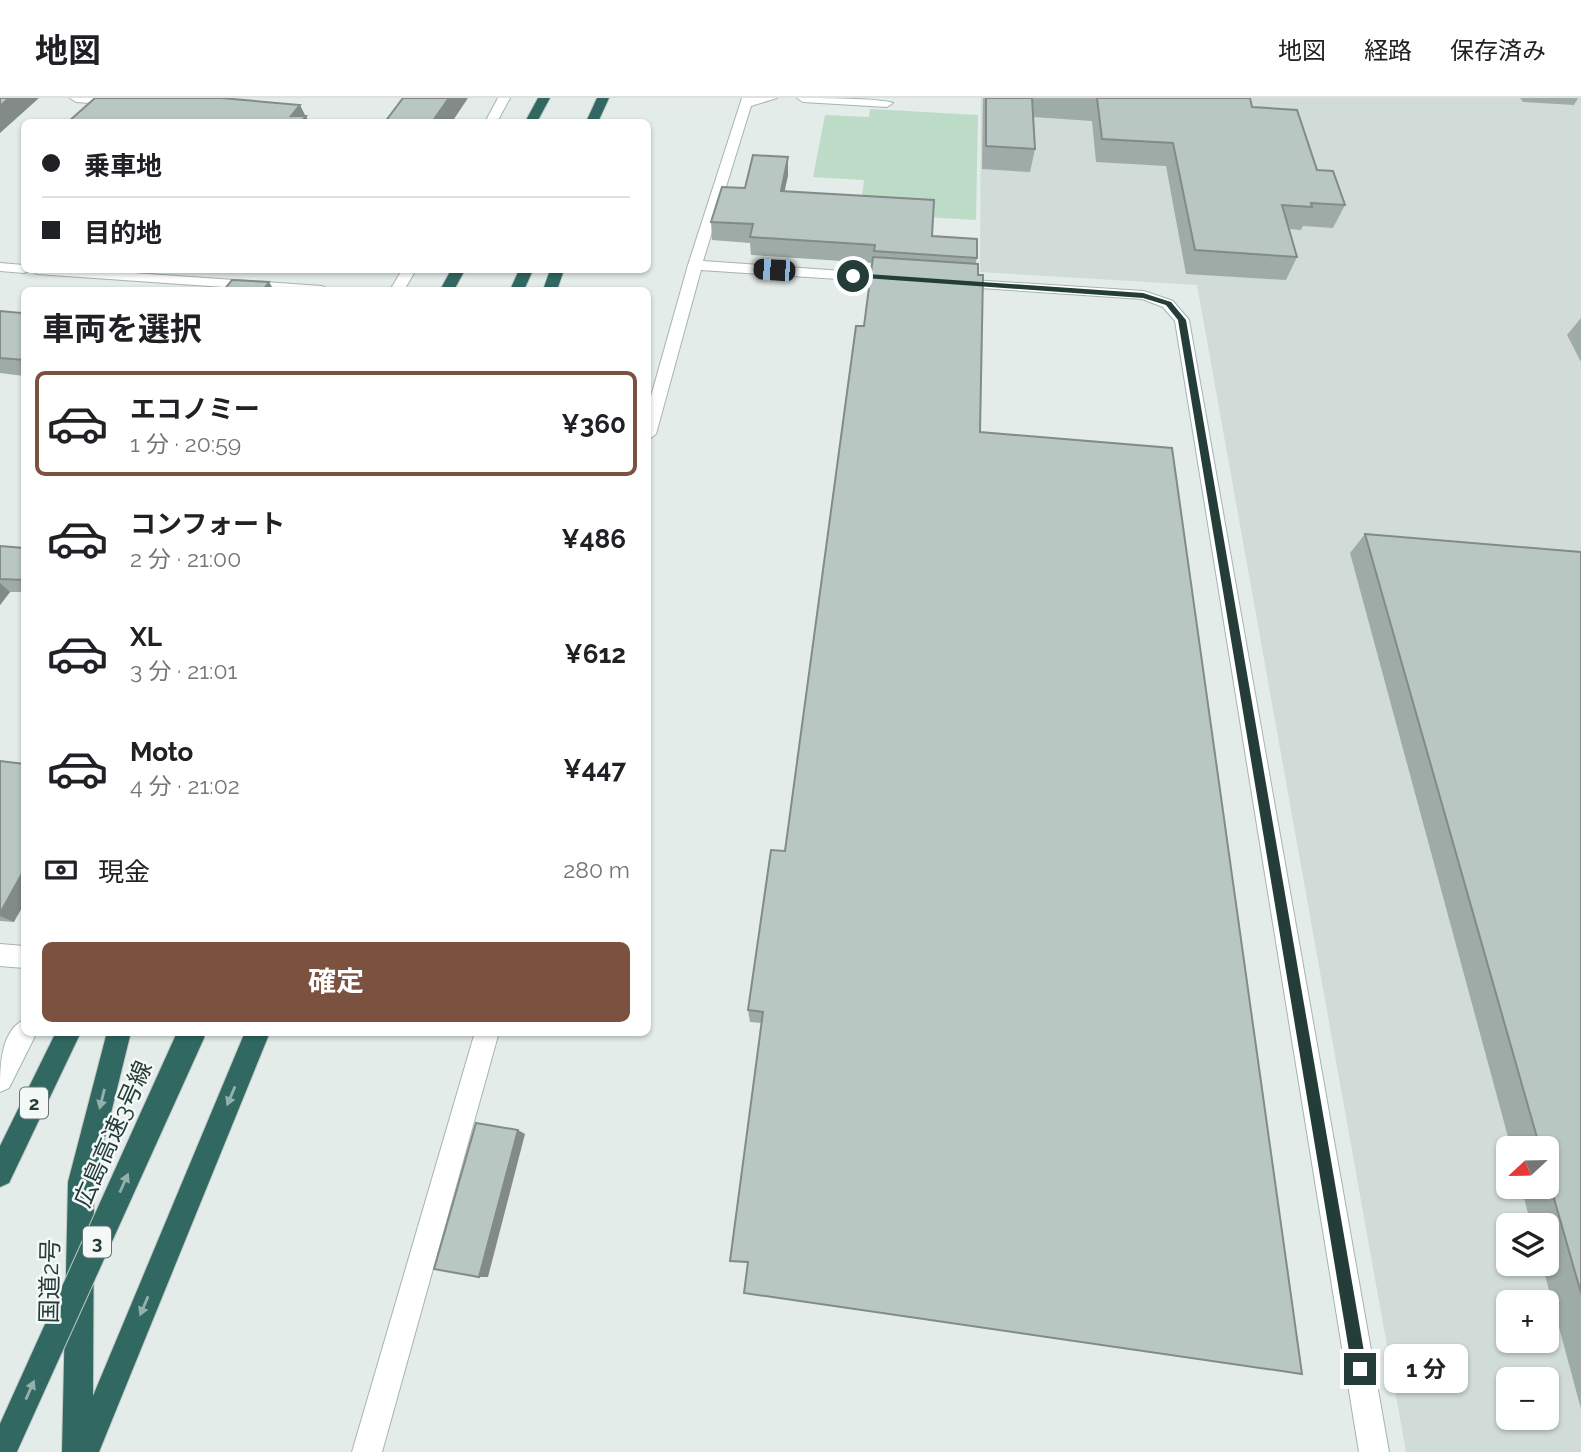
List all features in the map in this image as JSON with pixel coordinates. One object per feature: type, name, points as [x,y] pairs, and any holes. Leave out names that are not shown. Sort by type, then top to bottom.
[{"type":"highway","points":[[533,119],[544,98]]},
{"type":"highway","points":[[593,119],[603,98]]},
{"type":"highway","points":[[608,119],[615,98]]},
{"type":"highway","name":"2","points":[[0,1174],[67,1036]]},
{"type":"highway","name":"国道2号","points":[[77,1452],[81,1182],[118,1036]]},
{"type":"highway","name":"広島高速3号線","points":[[2,1452],[190,1036]]},
{"type":"highway","points":[[83,1452],[256,1036]]},
{"type":"street","points":[[76,98],[131,102]]},
{"type":"street","points":[[493,119],[505,98]]},
{"type":"street","points":[[651,423],[695,265],[748,101],[771,98]]},
{"type":"street","points":[[803,98],[887,103]]},
{"type":"street","points":[[695,265],[913,280]]},
{"type":"street","points":[[0,267],[21,269]]},
{"type":"street","points":[[78,273],[272,287]]},
{"type":"street","points":[[940,282],[1143,295],[1168,304],[1182,320],[1374,1452]]},
{"type":"street","points":[[0,955],[21,957]]},
{"type":"street","points":[[0,1079],[22,1036]]},
{"type":"street","points":[[367,1452],[486,1036]]},
{"type":"shaded area","points":[[981,98],[1581,98],[1581,1452],[1406,1452],[1197,285],[980,272]]},
{"type":"green space","points":[[870,109],[978,115],[976,220],[860,213],[864,180],[813,177],[825,115],[869,117]]},
{"type":"building","points":[[0,98],[9,98],[0,106]]},
{"type":"building","points":[[95,98],[221,98],[300,105],[291,116],[306,116],[304,119],[71,119]]},
{"type":"building","points":[[403,98],[449,98],[434,119],[387,119]]},
{"type":"building","points":[[986,98],[1032,98],[1035,149],[986,146]]},
{"type":"building","points":[[1097,98],[1250,98],[1252,107],[1297,110],[1317,170],[1333,171],[1345,205],[1282,205],[1297,257],[1195,250],[1173,143],[1102,139]]},
{"type":"building","points":[[753,155],[788,157],[781,191],[934,200],[932,236],[977,239],[977,258],[874,251],[875,245],[750,237],[753,224],[711,222],[722,187],[745,188]]},
{"type":"building","points":[[873,257],[978,264],[978,275],[983,275],[980,432],[1172,448],[1302,1374],[744,1293],[748,1262],[730,1261],[763,1012],[748,1010],[771,850],[785,851],[856,326],[864,326]]},
{"type":"building","points":[[232,280],[269,282],[265,287],[226,287]]},
{"type":"building","points":[[0,311],[21,313],[21,360],[0,358]]},
{"type":"building","points":[[1365,534],[1581,552],[1581,1293],[1554,1199],[1559,1199],[1559,1136],[1537,1136]]},
{"type":"building","points":[[0,546],[21,548],[21,580],[0,579]]},
{"type":"building","points":[[0,761],[21,764],[21,875],[0,913]]},
{"type":"building","points":[[476,1123],[518,1130],[479,1277],[434,1269]]},
{"type":"route","points":[[853,276],[1143,295],[1168,304],[1177,311],[1182,320],[1360,1369]]}]
